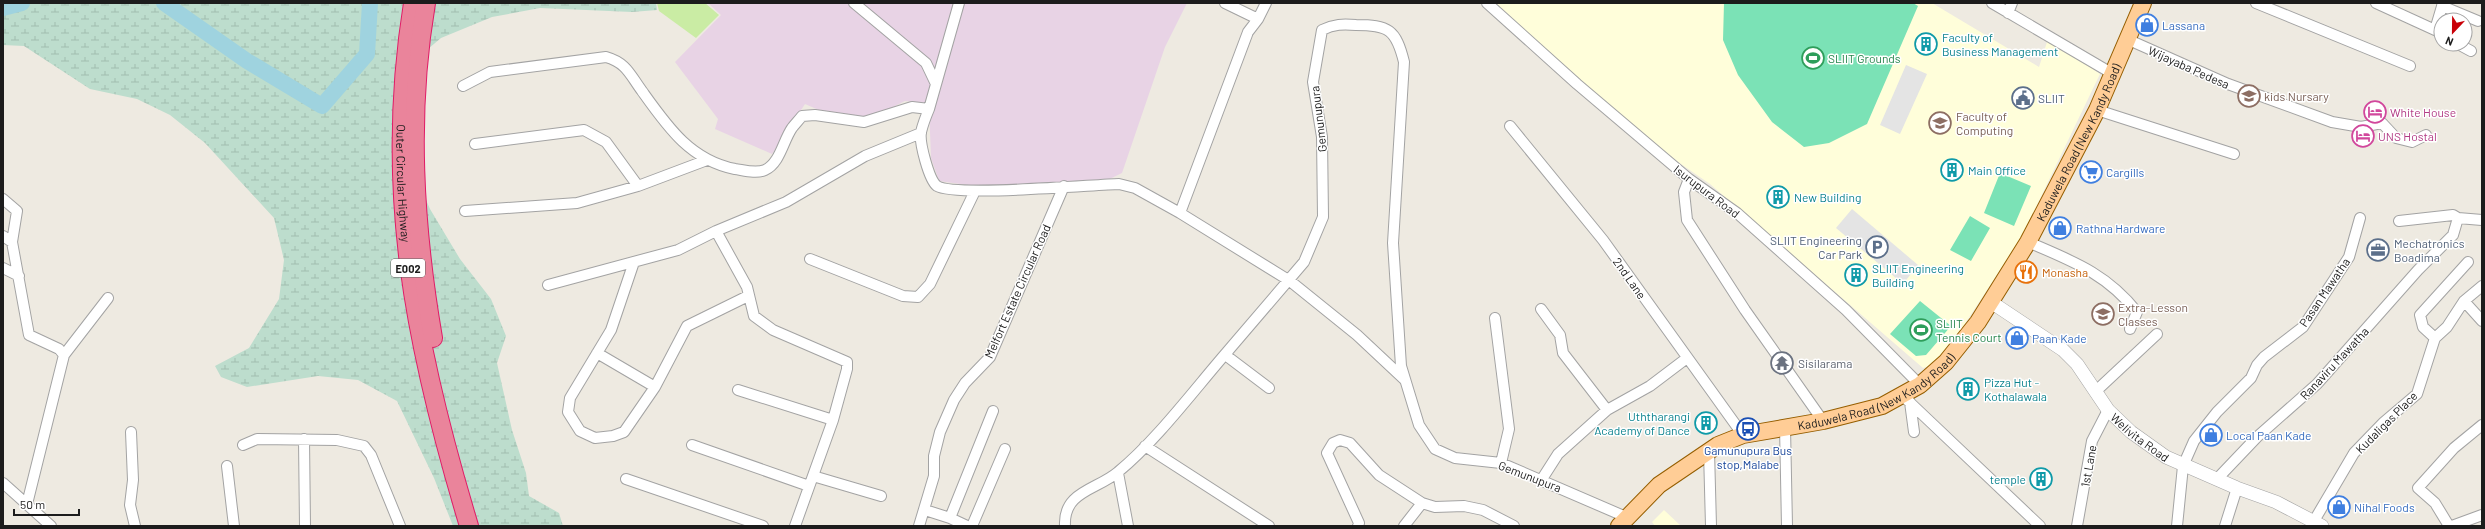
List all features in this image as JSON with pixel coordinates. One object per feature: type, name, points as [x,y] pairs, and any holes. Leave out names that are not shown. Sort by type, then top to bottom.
[{"type":"highway","name":"Outer Circular Highway","points":[[413,3],[404,64],[400,138],[402,201],[407,256],[415,309],[433,396],[469,526]]},
{"type":"highway","name":"Outer Circular Highway","points":[[426,3],[415,104],[415,199],[420,255],[434,348],[443,387],[481,526]]},
{"type":"main road","name":"Kaduwela Road (New Kandy Road)","points":[[1623,522],[1659,485],[1709,451],[1743,435],[1822,421],[1907,399],[1920,385],[1946,362],[1991,302],[2028,242],[2097,110],[2129,40],[2143,3]]},
{"type":"street","points":[[854,3],[926,63],[936,84]]},
{"type":"street","points":[[959,3],[921,134],[930,178],[945,189],[975,191],[1119,184],[1134,188],[1180,213],[1290,281],[1145,446],[1118,473],[1070,500],[1064,516],[1065,526]]},
{"type":"street","points":[[1225,3],[1258,19]]},
{"type":"street","points":[[1180,213],[1248,32],[1258,19],[1266,3]]},
{"type":"street","name":"Isurupura Road","points":[[1487,3],[1576,84],[1689,179],[1738,213],[1846,310],[1920,385]]},
{"type":"street","points":[[1992,3],[2114,74]]},
{"type":"street","points":[[2008,13],[2012,3]]},
{"type":"street","points":[[2256,3],[2410,66]]},
{"type":"street","points":[[2376,3],[2433,30]]},
{"type":"street","points":[[2443,4],[2478,21]]},
{"type":"street","name":"Gemunupura","points":[[1404,379],[1357,335],[1290,281],[1304,262],[1323,217],[1322,136],[1313,82],[1322,30],[1334,24],[1379,25],[1391,33],[1399,42],[1404,62],[1393,243],[1404,379],[1419,425],[1435,449],[1455,458],[1502,463],[1542,479],[1623,522]]},
{"type":"street","name":"Wijayaba Pedesa","points":[[2129,40],[2228,84],[2332,122],[2361,127],[2382,123],[2396,138],[2412,142],[2426,135]]},
{"type":"street","points":[[463,86],[490,72],[606,57],[620,61],[669,129],[689,148],[707,160],[730,168],[751,172],[764,171],[774,163],[792,128],[802,116],[815,115],[864,122],[912,107],[929,109]]},
{"type":"street","points":[[2097,110],[2234,154]]},
{"type":"street","name":"2nd Lane","points":[[1510,126],[1603,240],[1743,435]]},
{"type":"street","points":[[475,144],[584,130],[606,142],[638,186]]},
{"type":"street","points":[[548,285],[678,250],[716,231],[786,202],[865,156],[921,134]]},
{"type":"street","points":[[465,211],[577,203],[638,186],[707,160]]},
{"type":"street","points":[[1689,179],[1684,192],[1687,220],[1745,310],[1822,421]]},
{"type":"street","name":"Melfort Estate Circular Road","points":[[919,526],[934,476],[934,456],[940,432],[962,388],[990,357],[1064,186]]},
{"type":"street","points":[[810,259],[903,296],[918,297],[930,284],[975,191]]},
{"type":"street","points":[[3,199],[17,211],[12,242],[30,335],[59,349],[64,355]]},
{"type":"street","points":[[2399,220],[2453,215],[2458,218],[2482,220]]},
{"type":"street","name":"Pasan Mawatha","points":[[2178,526],[2184,466],[2194,442],[2217,412],[2251,378],[2256,365],[2303,327],[2349,257],[2360,218]]},
{"type":"street","name":"Ranaviru Mawatha","points":[[2217,479],[2257,437],[2318,384],[2418,270],[2453,235],[2458,218]]},
{"type":"street","points":[[716,231],[747,287],[754,316],[773,330],[847,362],[847,369],[833,420],[795,526]]},
{"type":"street","points":[[3,236],[12,242]]},
{"type":"street","points":[[2028,242],[2089,268],[2123,294],[2137,312],[2130,329]]},
{"type":"street","points":[[634,262],[611,330],[570,398],[568,412],[580,431],[595,438],[613,436],[624,432],[655,387],[687,326],[748,296]]},
{"type":"street","points":[[2435,338],[2423,327],[2420,315],[2468,262]]},
{"type":"street","points":[[3,268],[19,276]]},
{"type":"street","name":"Kudaligas Place","points":[[2316,524],[2354,453],[2384,422],[2417,394],[2435,338],[2447,327],[2464,301],[2482,286]]},
{"type":"street","points":[[27,504],[64,355],[108,298]]},
{"type":"street","points":[[2464,301],[2482,321]]},
{"type":"street","name":"Welivita Road","points":[[1991,302],[2062,350],[2077,364],[2108,410],[2131,432],[2166,457],[2237,488],[2276,502],[2316,524]]},
{"type":"street","points":[[1541,309],[1560,335],[1563,352],[1608,410]]},
{"type":"street","points":[[1495,318],[1509,429],[1502,463]]},
{"type":"street","points":[[2096,391],[2157,334]]},
{"type":"street","points":[[1227,352],[1228,357],[1269,388]]},
{"type":"street","points":[[597,353],[655,387]]},
{"type":"street","points":[[1542,479],[1558,454],[1608,410],[1650,386],[1687,358]]},
{"type":"street","points":[[738,390],[833,420]]},
{"type":"street","points":[[1907,399],[1914,432]]},
{"type":"street","points":[[1907,399],[2040,526]]},
{"type":"street","name":"1st Lane","points":[[2077,526],[2092,441],[2108,410]]},
{"type":"street","points":[[950,518],[993,411]]},
{"type":"street","points":[[2482,425],[2454,448],[2418,488],[2435,503],[2451,526],[2482,516]]},
{"type":"street","points":[[1785,427],[1787,526]]},
{"type":"street","points":[[131,432],[133,480],[130,505],[135,526]]},
{"type":"street","points":[[242,445],[257,438],[337,440],[364,446],[371,455],[400,526]]},
{"type":"street","points":[[304,439],[305,526]]},
{"type":"street","points":[[1358,526],[1359,523],[1327,453],[1333,443],[1340,440],[1350,443],[1380,475],[1422,503],[1434,508],[1464,506],[1483,510],[1496,522],[1514,526]]},
{"type":"street","points":[[692,445],[811,481],[881,496]]},
{"type":"street","points":[[1145,446],[1269,526]]},
{"type":"street","points":[[972,526],[1005,449]]},
{"type":"street","points":[[1709,451],[1711,526]]},
{"type":"street","points":[[226,466],[234,526]]},
{"type":"street","points":[[1118,473],[1128,526]]},
{"type":"street","points":[[626,479],[764,526]]},
{"type":"street","points":[[3,483],[51,526]]},
{"type":"street","points":[[2225,526],[2237,488]]},
{"type":"street","points":[[1404,526],[1422,503]]},
{"type":"street","points":[[924,510],[950,518],[967,526]]},
{"type":"shaded area","points":[[708,3],[1187,3],[1165,47],[1122,173],[1093,187],[974,186],[939,181],[931,158],[929,106],[921,103],[905,101],[867,120],[837,118],[805,104],[772,154],[715,129],[718,119],[675,62],[721,15]]},
{"type":"shaded area","points":[[1496,3],[1932,3],[2039,67],[2048,39],[2100,74],[2021,238],[1953,342],[1932,365],[1923,368],[1710,184],[1681,164],[1607,106]]},
{"type":"shaded area","points":[[1906,65],[1927,74],[1900,134],[1880,125]]},
{"type":"shaded area","name":"SLIIT Engineering Car Park","points":[[1852,209],[1918,265],[1903,284],[1836,228]]},
{"type":"shaded area","points":[[1664,510],[1681,526],[1655,526],[1652,522]]},
{"type":"green space","points":[[3,3],[656,3],[657,10],[632,12],[540,8],[492,17],[441,38],[415,60],[402,145],[430,209],[460,259],[491,299],[506,336],[497,363],[512,430],[526,473],[529,496],[559,513],[563,526],[453,526],[434,478],[397,401],[358,380],[318,376],[247,387],[221,377],[215,366],[249,348],[279,299],[284,260],[274,218],[205,143],[170,115],[137,99],[90,89],[24,46],[3,45]]},
{"type":"green space","points":[[657,3],[705,3],[719,15],[696,38],[659,11]]},
{"type":"green space","name":"SLIIT Grounds","points":[[1724,3],[1913,3],[1918,6],[1867,124],[1829,143],[1804,147],[1772,122],[1738,75],[1723,40]]},
{"type":"green space","points":[[2000,173],[2031,186],[2014,226],[1984,213]]},
{"type":"green space","points":[[1970,216],[1990,228],[1971,261],[1950,250]]},
{"type":"green space","name":"SLIIT Tennis Court","points":[[1920,301],[1951,326],[1926,355],[1916,356],[1890,334]]},
{"type":"waterway","points":[[3,8],[22,3]]},
{"type":"waterway","points":[[164,3],[247,61],[322,106],[367,54],[370,3]]},
{"type":"place","name":"Lassana","points":[[2147,25]]},
{"type":"place","name":"Faculty of Business Management","points":[[1926,44]]},
{"type":"place","name":"SLIIT Grounds","points":[[1813,58]]},
{"type":"place","name":"kids Nursary","points":[[2249,96]]},
{"type":"place","name":"SLIIT","points":[[2023,98]]},
{"type":"place","name":"White House","points":[[2375,112]]},
{"type":"place","name":"Faculty of Computing","points":[[1940,123]]},
{"type":"place","name":"UNS Hostal","points":[[2363,136]]},
{"type":"place","name":"Main Office","points":[[1952,170]]},
{"type":"place","name":"Cargills","points":[[2091,172]]},
{"type":"place","name":"New Building","points":[[1778,197]]},
{"type":"place","name":"Rathna Hardware","points":[[2060,228]]},
{"type":"place","name":"SLIIT Engineering Car Park","points":[[1877,247]]},
{"type":"place","name":"Mechatronics Boadima","points":[[2378,250]]},
{"type":"place","name":"Monasha","points":[[2026,272]]},
{"type":"place","name":"SLIIT Engineering Building","points":[[1856,275]]},
{"type":"place","name":"Extra-Lesson Classes","points":[[2103,314]]},
{"type":"place","name":"SLIIT Tennis Court","points":[[1921,330]]},
{"type":"place","name":"Paan Kade","points":[[2017,338]]},
{"type":"place","name":"Sisilarama","points":[[1782,363]]},
{"type":"place","name":"Pizza Hut - Kothalawala","points":[[1968,389]]},
{"type":"place","name":"Uththarangi Academy of Dance","points":[[1706,423]]},
{"type":"place","name":"Gamunupura Bus stop,Malabe","points":[[1748,429]]},
{"type":"place","name":"Local Paan Kade","points":[[2211,435]]},
{"type":"place","name":"temple","points":[[2041,479]]},
{"type":"place","name":"Nihal Foods","points":[[2339,507]]}]
